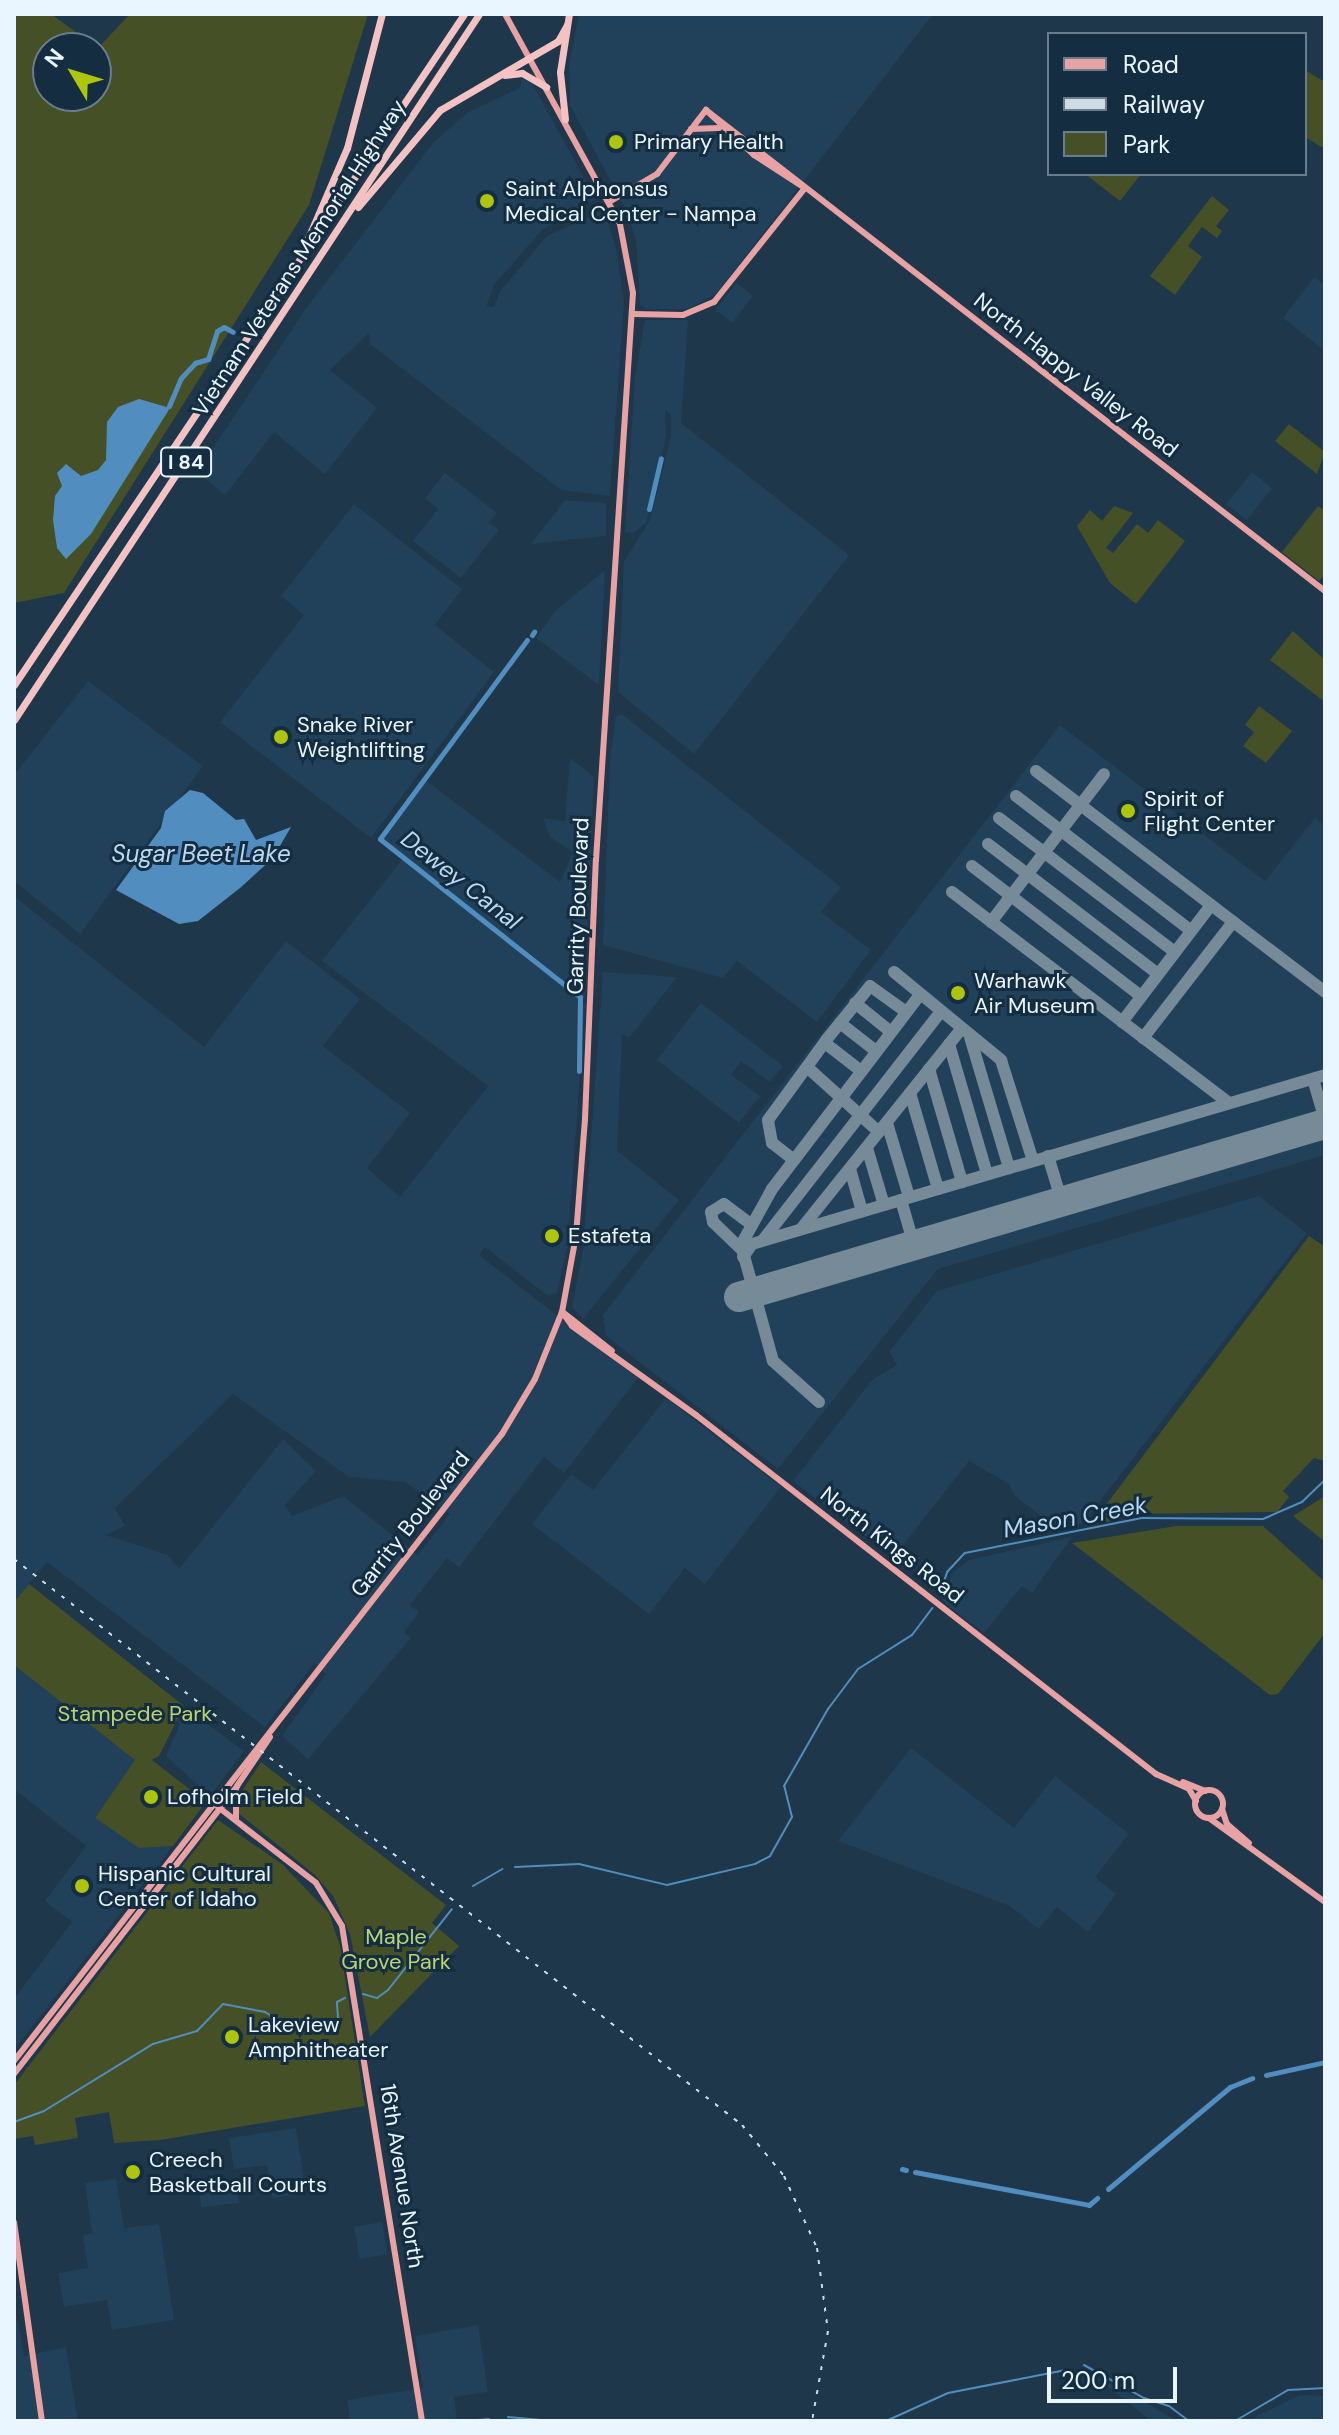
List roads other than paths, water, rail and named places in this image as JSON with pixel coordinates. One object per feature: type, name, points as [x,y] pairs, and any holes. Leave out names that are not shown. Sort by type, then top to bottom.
[{"type":"highway","points":[[293,270],[347,148],[382,14]]},
{"type":"highway","name":"Vietnam Veterans Memorial Highway","points":[[14,685],[464,14]]},
{"type":"highway","name":"Vietnam Veterans Memorial Highway","points":[[14,720],[479,14]]},
{"type":"highway","points":[[565,119],[560,72],[569,14]]},
{"type":"highway","points":[[330,243],[425,124],[459,96],[558,41],[567,25]]},
{"type":"highway","points":[[495,78],[522,73],[546,87]]},
{"type":"main road","name":"Garrity Boulevard","points":[[14,2061],[515,1416],[562,1312],[576,1236],[585,1119],[596,860],[633,314],[628,256],[609,202],[505,14]]},
{"type":"main road","points":[[609,202],[657,174],[706,110]]},
{"type":"main road","name":"North Happy Valley Road","points":[[706,110],[722,129],[805,188]]},
{"type":"main road","name":"North Happy Valley Road","points":[[706,110],[1325,591]]},
{"type":"main road","points":[[691,129],[722,129]]},
{"type":"main road","points":[[633,314],[683,315],[714,302],[805,188]]},
{"type":"main road","name":"North Kings Road","points":[[562,1312],[572,1326],[617,1356],[1144,1763],[1189,1789],[1196,1801]]},
{"type":"main road","name":"Garrity Boulevard","points":[[14,2074],[237,1786],[270,1735]]},
{"type":"main road","name":"North Kings Road","points":[[1144,1763],[1205,1791]]},
{"type":"main road","points":[[237,1786],[232,1808],[238,1821]]},
{"type":"main road","points":[[1251,1845],[1197,1811],[1196,1801],[1205,1791],[1219,1794],[1227,1824],[1325,1902]]},
{"type":"main road","name":"16th Avenue North","points":[[213,1803],[316,1883],[343,1927],[422,2421]]},
{"type":"main road","points":[[1209,1818],[1222,1809]]},
{"type":"main road","points":[[14,2222],[14,2242],[42,2421]]},
{"type":"water","points":[[139,399],[170,408],[91,534],[66,559],[57,548],[53,520],[55,496],[62,486],[57,473],[66,464],[81,476],[98,470],[106,460],[107,422],[118,407]]},
{"type":"water","name":"Sugar Beet Lake","points":[[190,790],[203,793],[236,820],[244,819],[256,840],[291,827],[273,858],[240,888],[198,921],[179,924],[116,890],[161,828],[165,811]]},
{"type":"waterway","points":[[169,406],[181,378],[195,363],[208,359],[217,331],[224,327],[233,332]]},
{"type":"waterway","name":"Dewey Canal","points":[[649,509],[661,458]]},
{"type":"waterway","name":"Dewey Canal","points":[[527,640],[380,839],[580,997],[579,1071]]},
{"type":"waterway","name":"Mason Creek","points":[[940,1594],[947,1572],[965,1553],[1141,1518],[1263,1519],[1302,1502],[1325,1480]]},
{"type":"waterway","name":"Mason Creek","points":[[515,1867],[579,1864],[667,1885],[755,1864],[770,1856],[792,1817],[784,1786],[828,1709],[858,1669],[912,1635],[932,1608]]},
{"type":"waterway","name":"Mason Creek","points":[[473,1886],[503,1869]]},
{"type":"waterway","name":"Mason Creek","points":[[363,1994],[377,1998],[388,1990],[452,1909]]},
{"type":"waterway","name":"Mason Creek","points":[[14,2122],[44,2111],[153,2044],[197,2031],[223,2004],[265,2012],[298,2032],[309,2033],[338,2018],[337,2002],[345,1998]]},
{"type":"waterway","points":[[1266,2075],[1325,2062]]},
{"type":"waterway","points":[[1108,2189],[1230,2087],[1252,2078]]},
{"type":"waterway","points":[[902,2169],[906,2170]]},
{"type":"waterway","points":[[915,2172],[1089,2205],[1097,2198]]},
{"type":"waterway","points":[[1084,2365],[1144,2398],[1169,2406],[1189,2421]]},
{"type":"waterway","points":[[886,2421],[948,2393],[1066,2370]]},
{"type":"waterway","points":[[1235,2421],[1288,2390],[1325,2388]]},
{"type":"waterway","points":[[508,2417],[552,2421]]},
{"type":"waterway","points":[[467,2421],[489,2419]]},
{"type":"railway","points":[[14,1559],[742,2125],[784,2176],[817,2248],[828,2331],[812,2421]]},
{"type":"place","name":"Primary Health","points":[[616,142]]},
{"type":"place","name":"Saint Alphonsus Medical Center - Nampa","points":[[487,201]]},
{"type":"place","name":"Snake River Weightlifting","points":[[281,737]]},
{"type":"place","name":"Spirit of Flight Center","points":[[1128,811]]},
{"type":"place","name":"Warhawk Air Museum","points":[[958,993]]},
{"type":"place","name":"Estafeta","points":[[552,1236]]},
{"type":"place","name":"Lofholm Field","points":[[151,1797]]},
{"type":"place","name":"Hispanic Cultural Center of Idaho","points":[[82,1886]]},
{"type":"place","name":"Lakeview Amphitheater","points":[[232,2037]]},
{"type":"place","name":"Creech Basketball Courts","points":[[133,2172]]},
{"type":"park label","name":"Stampede Park","points":[[135,1714]]},
{"type":"park label","name":"Maple Grove Park","points":[[396,1948]]}]
